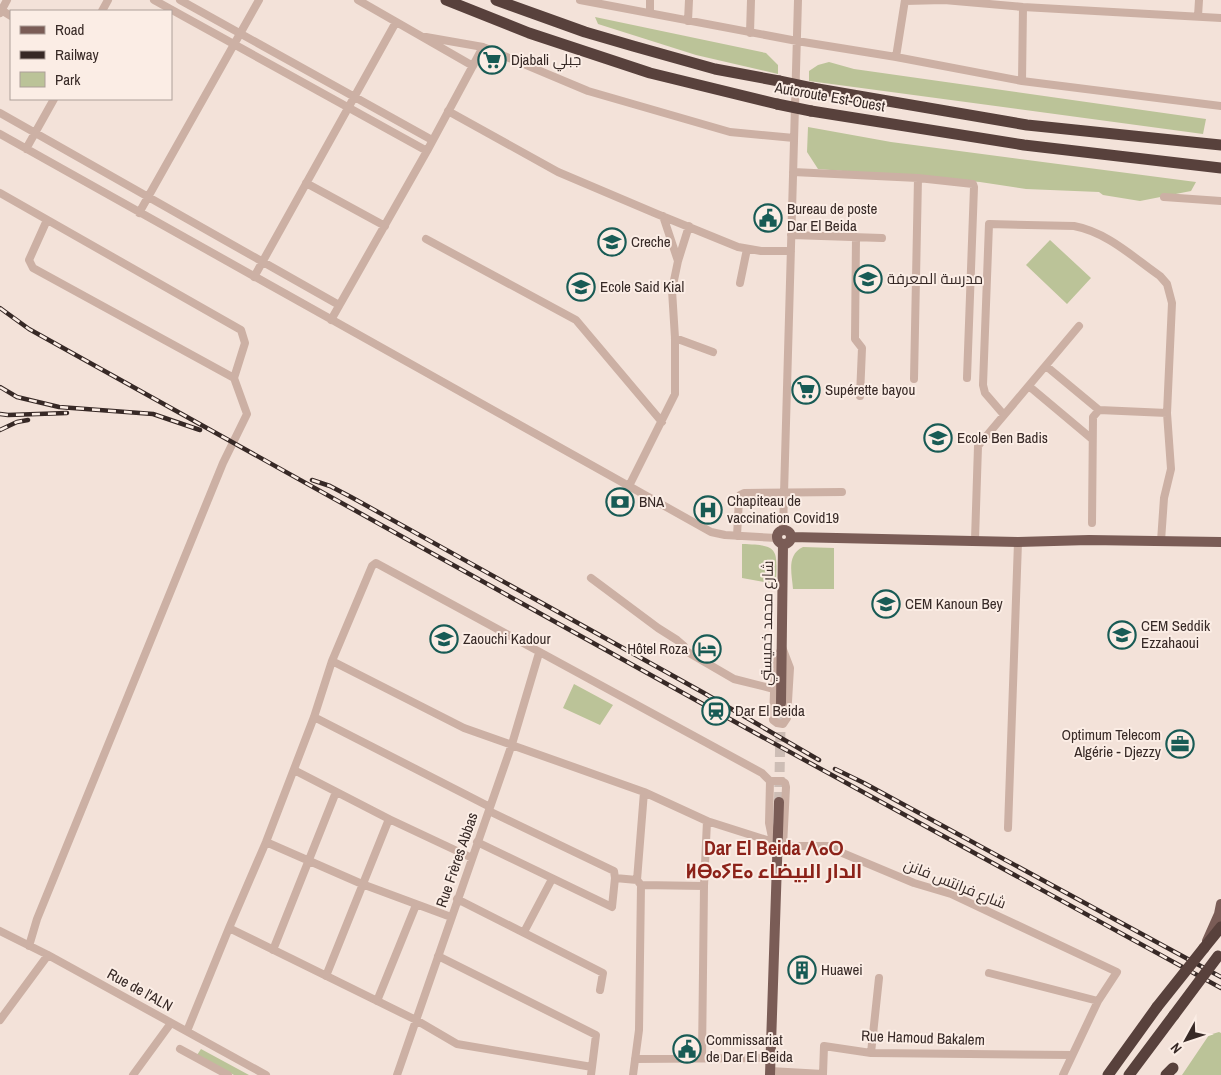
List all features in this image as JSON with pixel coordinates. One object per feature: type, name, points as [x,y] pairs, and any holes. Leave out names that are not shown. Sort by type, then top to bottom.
[{"type":"highway","name":"Autoroute Est-Ouest","points":[[446,0],[530,33],[650,73],[777,104],[1024,145],[1221,168]]},
{"type":"highway","name":"Autoroute Est-Ouest","points":[[496,0],[585,32],[715,70],[1027,125],[1221,146]]},
{"type":"highway","points":[[1108,1075],[1157,1007],[1221,927]]},
{"type":"highway","points":[[1129,1075],[1220,955]]},
{"type":"main road","points":[[783,537],[1018,542],[1221,542]]},
{"type":"main road","name":"شارع محمد خميستي","points":[[781,703],[783,537]]},
{"type":"main road","points":[[770,1073],[779,802]]},
{"type":"main road","points":[[1204,948],[1219,914],[1221,904]]},
{"type":"street","points":[[1,12],[7,0]]},
{"type":"street","points":[[154,0],[427,151]]},
{"type":"street","points":[[180,0],[432,140]]},
{"type":"street","points":[[139,213],[259,0]]},
{"type":"street","points":[[358,0],[473,66]]},
{"type":"street","points":[[580,0],[797,42],[896,57],[1022,81],[1221,106]]},
{"type":"street","points":[[650,0],[650,13]]},
{"type":"street","points":[[688,21],[689,0]]},
{"type":"street","points":[[750,33],[751,0]]},
{"type":"street","points":[[0,134],[711,532],[738,536],[783,537],[798,0]]},
{"type":"street","points":[[896,57],[905,1],[944,0],[1023,7],[1221,18]]},
{"type":"street","points":[[1198,0],[1198,16]]},
{"type":"street","points":[[1022,81],[1023,7]]},
{"type":"street","points":[[254,277],[396,22]]},
{"type":"street","points":[[420,36],[483,47],[588,91],[730,132],[794,138]]},
{"type":"street","points":[[331,320],[427,151],[483,47]]},
{"type":"street","points":[[26,149],[53,100]]},
{"type":"street","points":[[448,111],[558,172],[738,247],[791,252]]},
{"type":"street","points":[[0,113],[339,305]]},
{"type":"street","points":[[793,172],[918,178],[970,183],[974,187],[967,378]]},
{"type":"street","points":[[914,379],[918,178]]},
{"type":"street","points":[[306,183],[385,226]]},
{"type":"street","points":[[0,193],[241,330],[245,343],[234,378],[247,414],[223,463],[37,919],[29,946]]},
{"type":"street","points":[[1164,196],[1221,201]]},
{"type":"street","points":[[663,216],[678,261]]},
{"type":"street","points":[[47,220],[28,260],[33,268],[234,378]]},
{"type":"street","points":[[1004,416],[985,393],[983,385],[989,224],[1088,228],[1103,236],[1160,276],[1167,284],[1172,303],[1167,413],[1171,468],[1164,498],[1161,541]]},
{"type":"street","points":[[629,486],[675,394],[675,338],[672,290],[688,226]]},
{"type":"street","points":[[792,235],[882,238]]},
{"type":"street","points":[[856,237],[855,339],[862,348],[860,396]]},
{"type":"street","points":[[426,239],[576,320],[662,422]]},
{"type":"street","points":[[740,283],[747,249]]},
{"type":"street","points":[[975,540],[978,446],[1030,387],[1079,326]]},
{"type":"street","points":[[675,338],[713,352]]},
{"type":"street","points":[[1046,366],[1099,410],[1167,413]]},
{"type":"street","points":[[1030,387],[1092,439]]},
{"type":"street","points":[[1092,523],[1093,417],[1099,410]]},
{"type":"street","points":[[738,536],[740,495],[744,493],[842,492]]},
{"type":"street","points":[[1008,828],[1018,542]]},
{"type":"street","points":[[187,1031],[266,842],[314,717],[332,661],[372,566],[376,563],[539,653],[762,772],[770,781],[768,823],[778,845]]},
{"type":"street","points":[[591,578],[677,640],[684,646],[685,650],[734,679],[774,689]]},
{"type":"street","points":[[782,647],[790,668],[787,718],[783,724],[777,724],[773,720],[775,665],[782,647]]},
{"type":"street","name":"Rue Frères Abbas","points":[[397,1075],[512,744],[539,653]]},
{"type":"street","name":"شارع فرانتس فانن","points":[[332,661],[464,728],[644,792],[707,820],[778,845],[832,846],[840,852],[914,883],[951,894],[1117,972],[1098,1001]]},
{"type":"street","points":[[314,717],[489,809],[614,871],[612,907],[478,842]]},
{"type":"street","points":[[294,770],[388,819],[472,858]]},
{"type":"street","points":[[770,781],[782,781],[786,787],[778,845]]},
{"type":"street","points":[[273,950],[336,792]]},
{"type":"street","points":[[633,1075],[639,1030],[639,882],[644,792]]},
{"type":"street","points":[[326,976],[388,819]]},
{"type":"street","points":[[702,1057],[704,886],[707,820]]},
{"type":"street","points":[[266,842],[362,884],[451,917]]},
{"type":"street","points":[[615,878],[639,882],[704,886]]},
{"type":"street","points":[[524,932],[552,879]]},
{"type":"street","points":[[457,899],[603,973],[600,990]]},
{"type":"street","points":[[378,1002],[416,905]]},
{"type":"street","points":[[229,928],[416,1020],[457,1044],[592,1071],[596,1035],[438,956]]},
{"type":"street","name":"Rue de l'ALN","points":[[0,931],[48,955],[266,1075]]},
{"type":"street","points":[[0,1020],[48,955]]},
{"type":"street","points":[[989,973],[1098,1001],[1063,1075]]},
{"type":"street","points":[[871,1053],[879,978]]},
{"type":"street","points":[[133,1075],[171,1023]]},
{"type":"street","name":"Rue Hamoud Bakalem","points":[[770,1073],[822,1074],[824,1046],[871,1053],[1072,1055]]},
{"type":"street","points":[[180,1049],[214,1072],[228,1075]]},
{"type":"street","points":[[635,1059],[702,1057],[770,1058]]},
{"type":"green space","points":[[595,17],[766,53],[778,65],[778,74],[696,55],[598,24]]},
{"type":"green space","points":[[829,62],[854,69],[1206,119],[1203,134],[809,81],[809,71],[818,65]]},
{"type":"green space","points":[[808,127],[891,142],[1196,182],[1191,191],[1140,201],[1103,195],[1099,192],[1026,189],[980,182],[818,169],[807,152]]},
{"type":"green space","points":[[1050,240],[1091,278],[1067,304],[1026,265]]},
{"type":"green space","points":[[742,544],[763,546],[774,551],[776,556],[776,584],[742,578]]},
{"type":"green space","points":[[803,547],[834,548],[834,589],[793,589],[792,560],[798,550]]},
{"type":"green space","points":[[574,684],[613,705],[600,725],[563,708]]},
{"type":"green space","points":[[1221,1033],[1221,1075],[1182,1075],[1209,1035]]},
{"type":"green space","points":[[201,1049],[249,1075],[234,1075],[197,1055]]},
{"type":"tunnel","points":[[779,802],[781,703]]},
{"type":"railway","points":[[0,308],[29,329],[746,728],[1221,988]]},
{"type":"railway","points":[[0,387],[17,397],[59,407],[153,414],[200,430]]},
{"type":"railway","points":[[0,414],[67,413]]},
{"type":"railway","points":[[0,430],[17,422],[28,420]]},
{"type":"railway","points":[[312,480],[330,486],[351,497],[704,693],[819,760]]},
{"type":"railway","points":[[835,769],[1221,977]]},
{"type":"place","name":"Djabali جبلي","points":[[492,60]]},
{"type":"place","name":"Bureau de poste Dar El Beida","points":[[768,218]]},
{"type":"place","name":"Creche","points":[[612,242]]},
{"type":"place","name":"مدرسة المعرفة","points":[[868,279]]},
{"type":"place","name":"Ecole Said Kial","points":[[581,287]]},
{"type":"place","name":"Supérette bayou","points":[[806,390]]},
{"type":"place","name":"Ecole Ben Badis","points":[[938,438]]},
{"type":"place","name":"BNA","points":[[620,502]]},
{"type":"place","name":"Chapiteau de vaccination Covid19","points":[[708,510]]},
{"type":"place","name":"CEM Kanoun Bey","points":[[886,604]]},
{"type":"place","name":"CEM Seddik Ezzahaoui","points":[[1122,635]]},
{"type":"place","name":"Zaouchi Kadour","points":[[444,639]]},
{"type":"place","name":"Hôtel Roza","points":[[707,649]]},
{"type":"place","name":"Dar El Beida","points":[[716,711]]},
{"type":"place","name":"Optimum Telecom Algérie - Djezzy","points":[[1180,744]]},
{"type":"place","name":"Huawei","points":[[802,970]]},
{"type":"place","name":"Commissariat de Dar El Beida","points":[[687,1049]]},
{"type":"district","name":"Dar El Beida ⴷⴰⵔ ⵍⴱⴰⵢⴹⴰ الدار البيضاء","points":[[774,860]]}]
